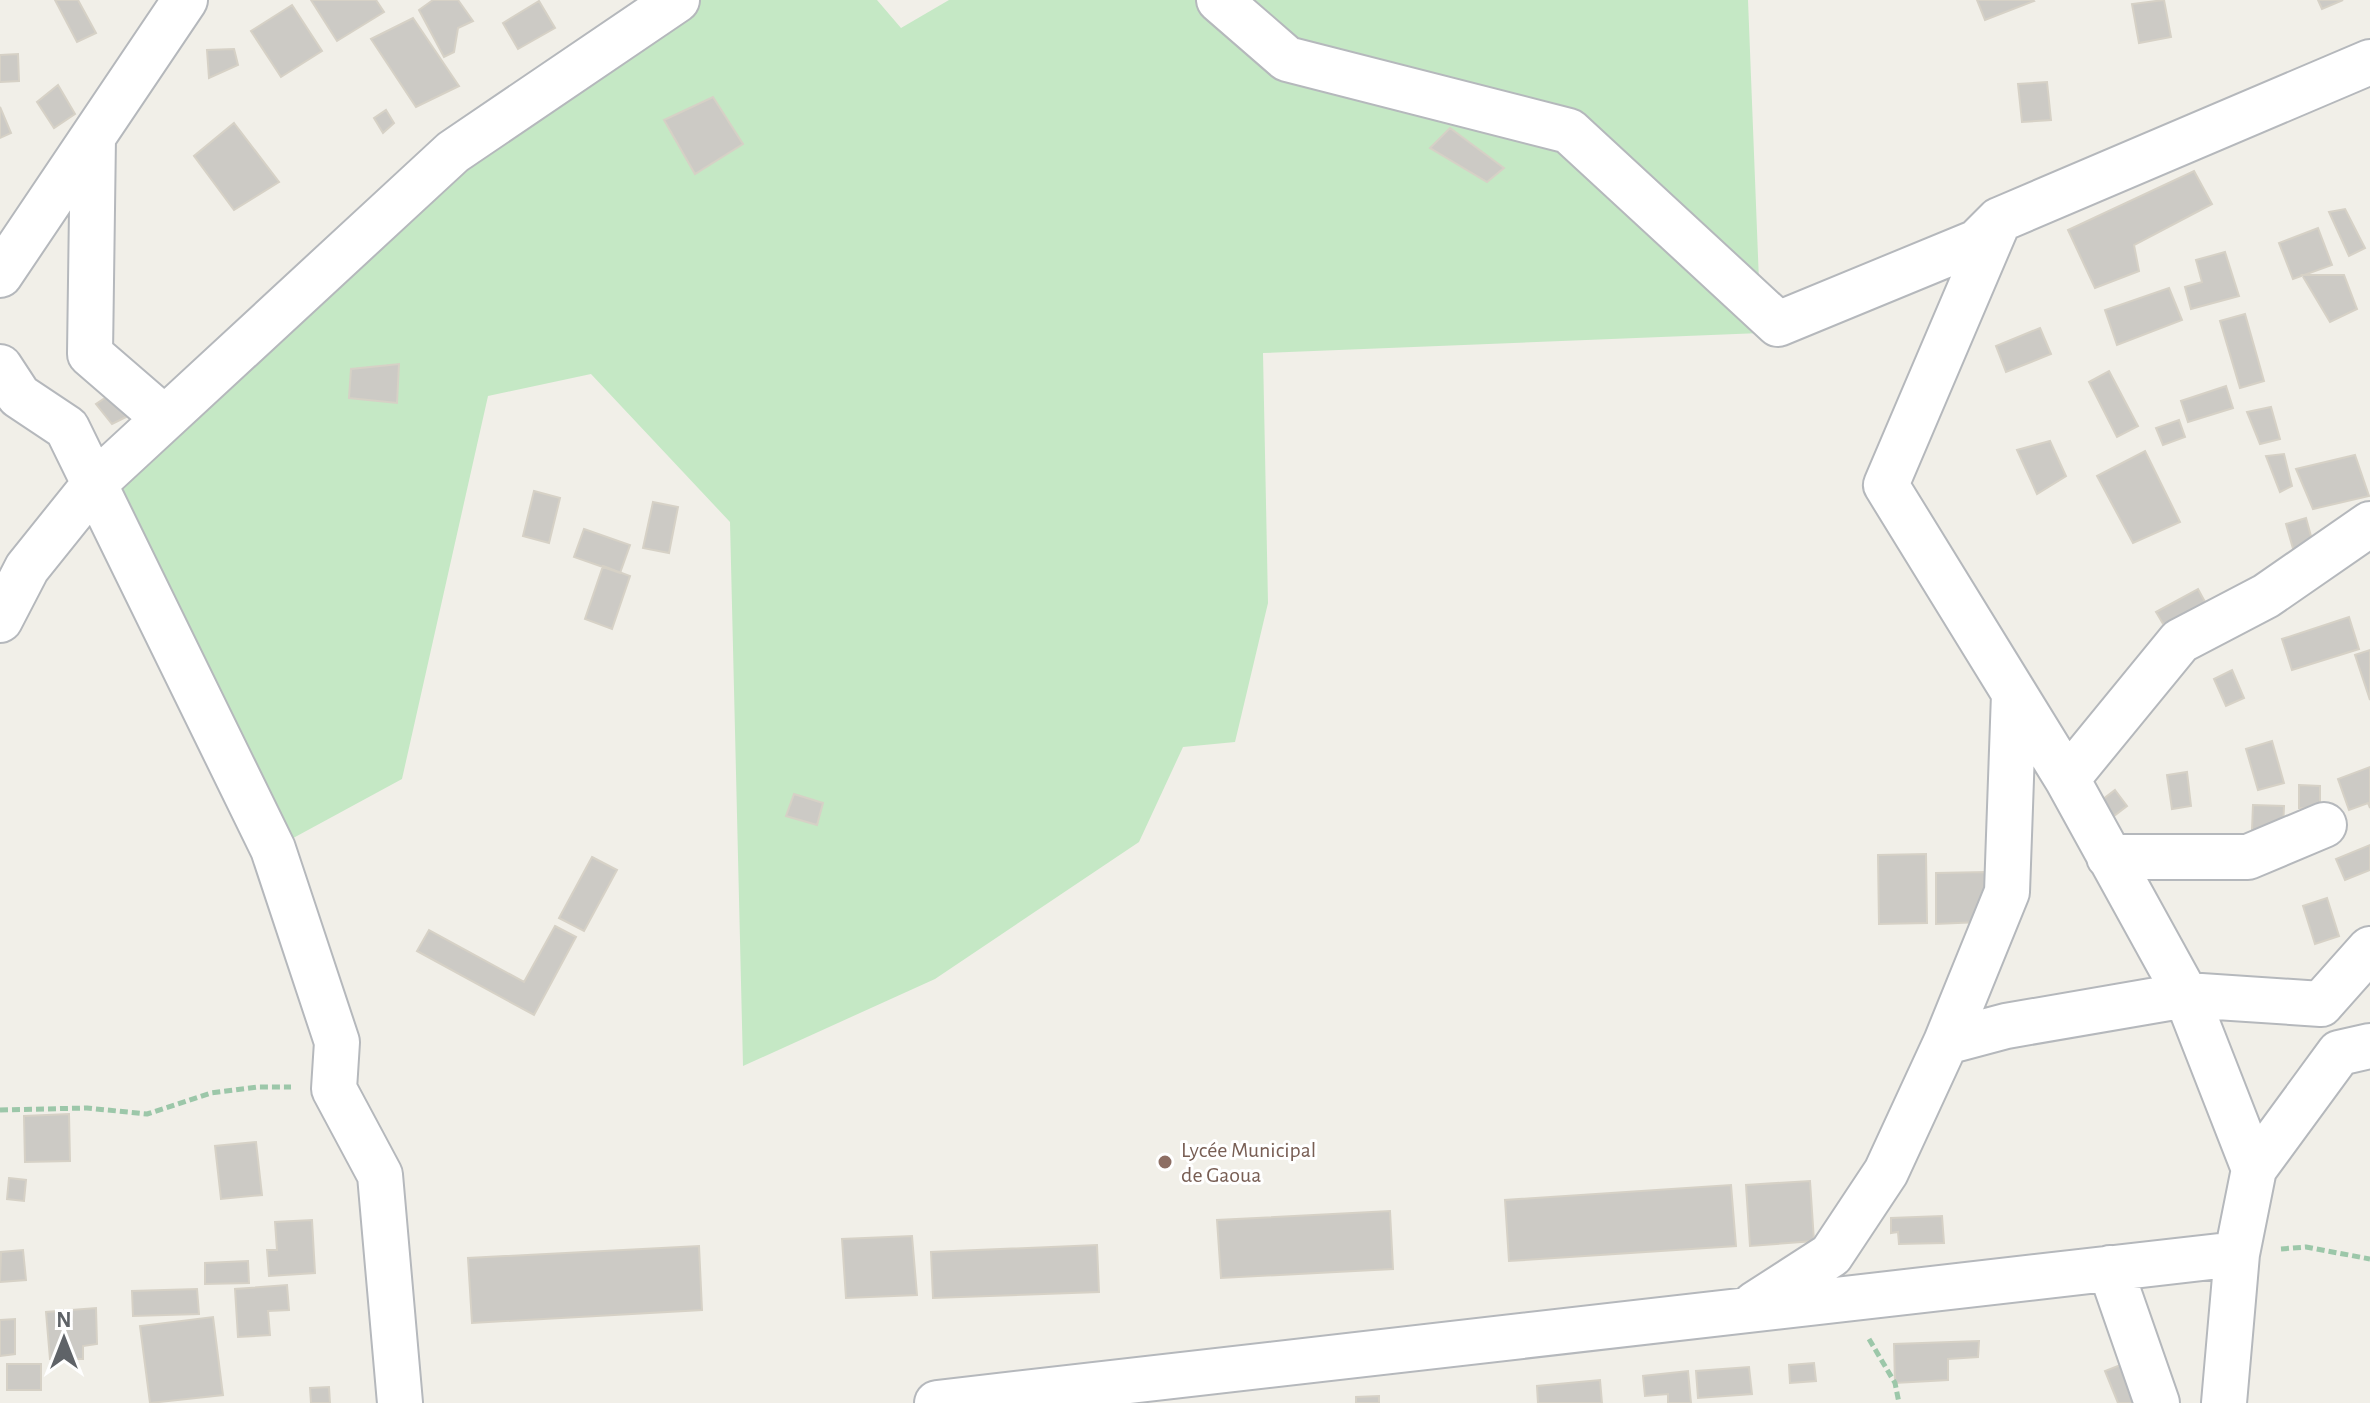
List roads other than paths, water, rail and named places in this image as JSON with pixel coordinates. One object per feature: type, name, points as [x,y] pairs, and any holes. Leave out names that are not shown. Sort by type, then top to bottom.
[{"type":"street","points":[[0,275],[185,0]]},
{"type":"street","points":[[0,620],[27,568],[96,482],[453,152],[677,0]]},
{"type":"street","points":[[1219,0],[1287,59],[1569,131],[1778,324],[1977,242],[1999,220],[2370,62]]},
{"type":"street","points":[[93,137],[90,354],[164,418]]},
{"type":"street","points":[[1999,220],[1886,485],[2067,779],[2186,995],[2254,1169]]},
{"type":"street","points":[[0,367],[19,396],[67,428],[273,849],[337,1042],[334,1089],[380,1175],[400,1403]]},
{"type":"street","points":[[2067,779],[2180,641],[2266,596],[2370,524]]},
{"type":"street","points":[[1746,1310],[1831,1255],[1886,1172],[1946,1042],[2007,892],[2014,694]]},
{"type":"street","points":[[2109,857],[2248,857],[2324,825]]},
{"type":"street","points":[[1946,1042],[2006,1026],[2186,995],[2321,1004],[2370,949]]},
{"type":"street","points":[[2224,1403],[2237,1254],[2254,1169],[2339,1053],[2370,1046]]},
{"type":"street","points":[[937,1403],[1108,1393],[1746,1310],[2237,1254]]},
{"type":"street","points":[[2110,1268],[2157,1403]]},
{"type":"place","name":"Lycée Municipal de Gaoua","points":[[1165,1162]]}]
